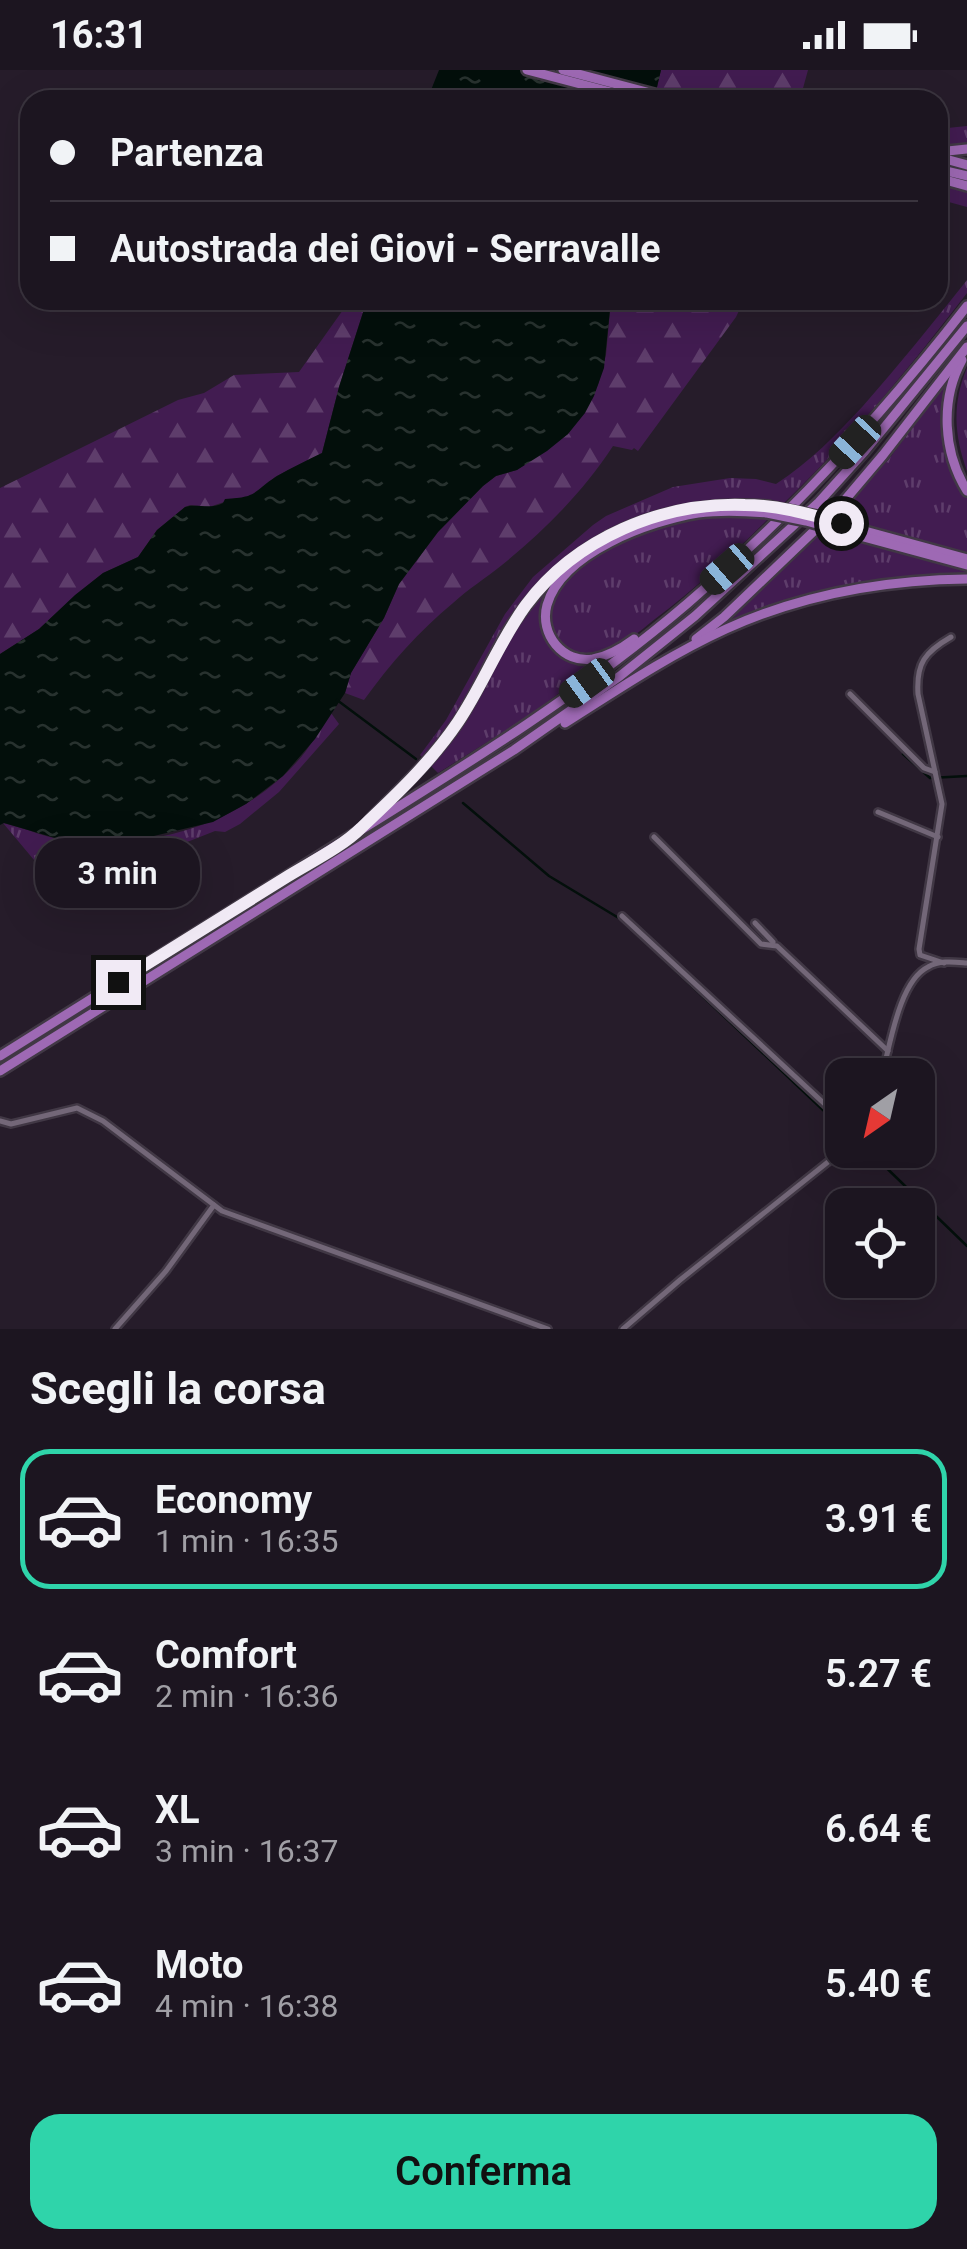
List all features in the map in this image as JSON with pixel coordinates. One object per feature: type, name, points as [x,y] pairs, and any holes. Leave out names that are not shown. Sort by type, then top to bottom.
[{"type":"highway","points":[[527,70],[603,90]]},
{"type":"highway","points":[[563,70],[638,90]]},
{"type":"highway","points":[[0,1056],[475,760],[610,666],[759,539],[843,454],[967,306]]},
{"type":"highway","points":[[0,1071],[514,750],[620,676],[696,616],[819,502],[967,326]]},
{"type":"highway","points":[[514,750],[559,728],[678,653],[724,618],[840,507],[967,349]]},
{"type":"highway","points":[[967,349],[953,382],[946,420],[949,447],[967,490]]},
{"type":"highway","points":[[357,833],[428,762],[448,736],[529,600],[584,550],[632,525],[672,512],[721,505],[768,510],[967,562]]},
{"type":"highway","points":[[686,604],[620,649],[586,660],[559,649],[545,620],[554,590],[576,564],[632,532],[699,513],[768,510]]},
{"type":"highway","points":[[678,653],[728,628],[828,595],[872,586],[967,578]]},
{"type":"street","points":[[951,638],[928,653],[918,678],[942,804],[918,949],[920,955],[944,962],[967,963]]},
{"type":"street","points":[[850,694],[924,768],[935,772]]},
{"type":"street","points":[[878,812],[938,838]]},
{"type":"street","points":[[654,837],[759,943],[774,944]]},
{"type":"street","points":[[622,916],[825,1104]]},
{"type":"street","points":[[755,922],[888,1051]]},
{"type":"street","points":[[886,1058],[912,981],[927,967],[944,962]]},
{"type":"street","points":[[0,1121],[11,1124],[77,1108],[104,1121],[222,1211],[548,1329]]},
{"type":"street","points":[[623,1329],[825,1164]]},
{"type":"street","points":[[115,1329],[166,1271],[214,1205]]},
{"type":"green space","points":[[661,70],[808,70],[802,90],[656,90]]},
{"type":"green space","points":[[967,126],[967,146],[948,147],[948,128]]},
{"type":"green space","points":[[948,187],[967,192],[967,207],[948,202]]},
{"type":"green space","points":[[967,280],[967,293],[902,375],[784,503],[710,502],[664,510],[625,524],[549,576],[457,716],[424,759],[420,755],[446,720],[505,614],[533,577],[593,525],[673,487],[730,478],[776,484],[822,448],[863,406],[943,310],[948,310],[948,304]]},
{"type":"green space","points":[[343,310],[364,310],[322,453],[275,477],[245,499],[209,507],[185,507],[157,530],[138,557],[103,573],[39,629],[0,654],[0,488],[178,400],[204,393],[234,375],[299,372]]},
{"type":"green space","points":[[610,310],[739,310],[638,451],[613,446],[562,510],[518,552],[428,625],[364,700],[345,693],[351,673],[399,584],[438,532],[496,476],[517,470],[568,434],[598,385],[606,355]]},
{"type":"green space","points":[[967,368],[967,471],[956,419]]},
{"type":"green space","points":[[950,377],[945,401],[958,481],[967,497],[967,554],[834,517],[889,459]]},
{"type":"green space","points":[[721,515],[770,517],[700,583],[625,642],[586,655],[572,653],[561,645],[553,634],[552,607],[557,592],[584,564],[640,534]]},
{"type":"green space","points":[[822,529],[967,569],[967,575],[846,588],[787,602],[728,623]]},
{"type":"green space","points":[[558,578],[542,624],[549,644],[576,663],[601,662],[527,717],[438,773],[431,766],[461,726],[511,635]]},
{"type":"green space","points":[[331,713],[339,724],[279,792],[225,832],[215,831],[177,846],[100,855],[55,885],[3,823],[62,840],[101,843],[132,841],[192,828],[221,817],[274,784],[301,757]]},
{"type":"water","points":[[439,70],[661,70],[656,90],[431,90]]},
{"type":"water","points":[[364,310],[610,310],[604,368],[585,413],[547,451],[483,486],[438,532],[399,584],[351,673],[345,693],[315,739],[283,776],[246,804],[213,822],[137,840],[62,840],[0,825],[0,654],[39,629],[103,573],[138,557],[157,530],[185,507],[213,506],[225,499],[250,495],[322,453]]},
{"type":"waterway","points":[[337,700],[416,759]]},
{"type":"waterway","points":[[903,754],[930,778],[967,776]]},
{"type":"waterway","points":[[463,803],[549,876],[622,920],[825,1112]]},
{"type":"waterway","points":[[887,1168],[967,1246]]},
{"type":"route","points":[[118,982],[357,833],[428,762],[457,724],[504,637],[529,600],[584,550],[650,518],[721,505],[782,508],[841,523]]}]
